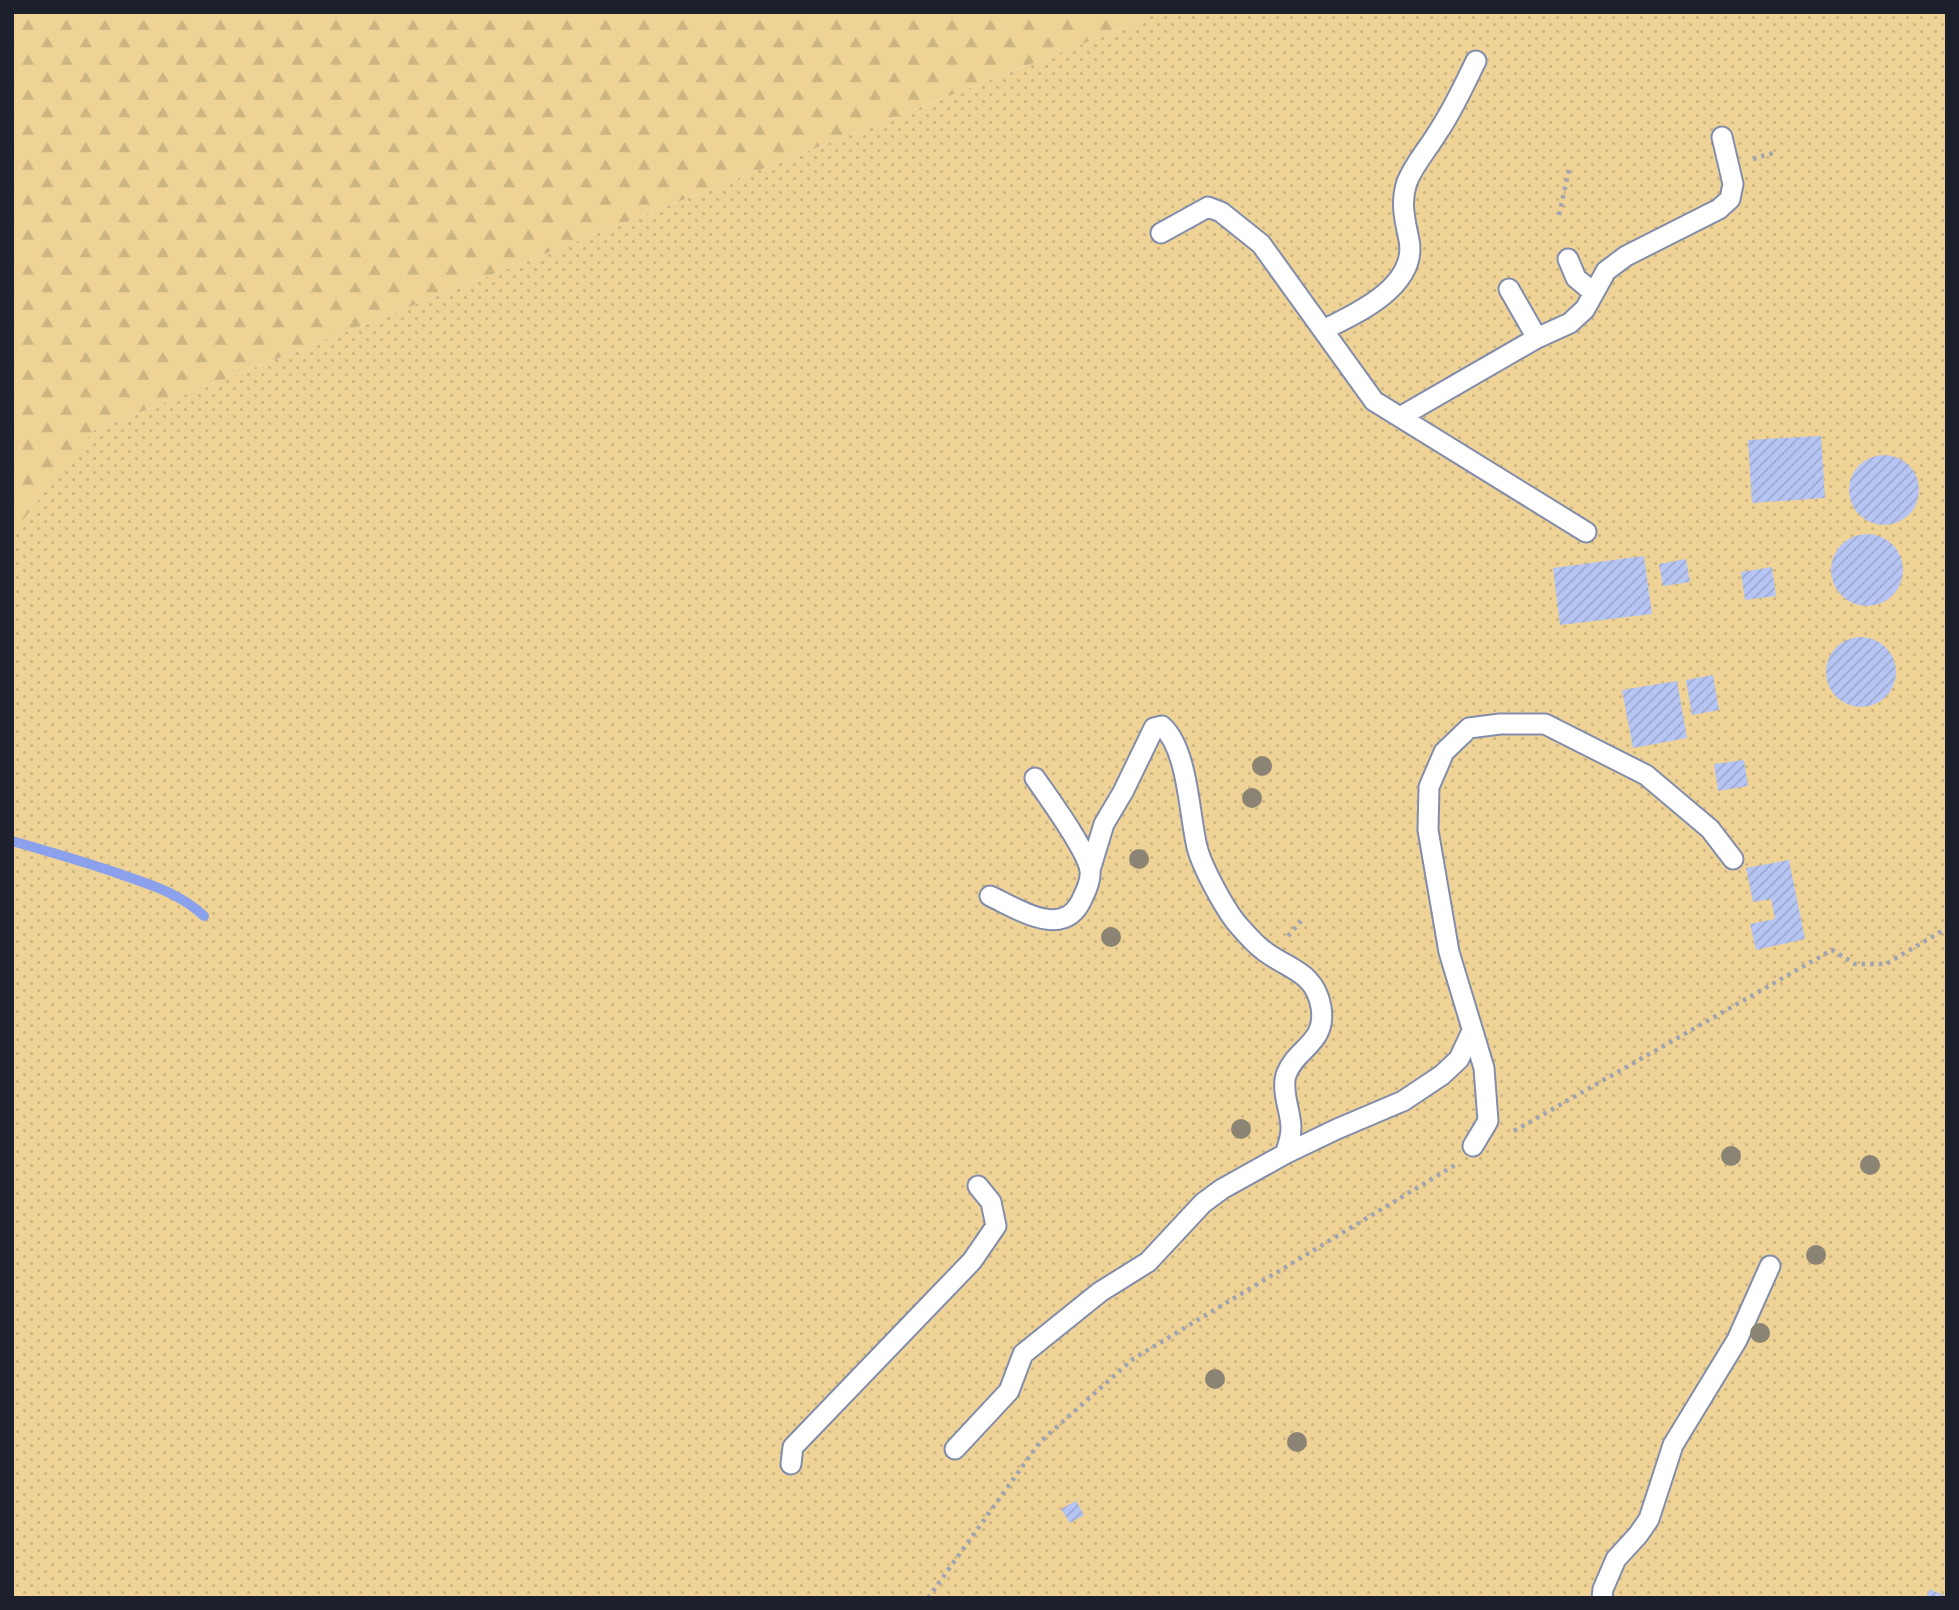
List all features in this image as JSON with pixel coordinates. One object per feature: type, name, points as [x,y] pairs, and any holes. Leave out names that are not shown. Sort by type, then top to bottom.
[{"type":"lane","points":[[1323,330],[1367,309],[1384,294],[1410,262],[1410,243],[1402,201],[1408,181],[1458,99],[1476,61]]},
{"type":"lane","points":[[1400,417],[1537,338],[1570,323],[1585,309],[1606,271],[1626,256],[1719,209],[1731,199],[1733,184],[1722,137]]},
{"type":"lane","points":[[1161,233],[1208,208],[1221,212],[1261,244],[1374,401],[1586,532]]},
{"type":"lane","points":[[1568,259],[1576,278],[1594,293]]},
{"type":"lane","points":[[1509,289],[1537,338]]},
{"type":"lane","points":[[1469,1153],[1488,1121],[1484,1068],[1449,952],[1428,830],[1429,787],[1444,752],[1469,728],[1500,724],[1545,724],[1646,775],[1710,829],[1733,859]]},
{"type":"lane","points":[[990,896],[1044,920],[1066,918],[1079,908],[1089,885],[1090,870],[1104,824],[1154,728],[1162,726],[1171,734],[1189,791],[1198,849],[1219,895],[1238,926],[1263,951],[1303,973],[1321,1003],[1323,1021],[1319,1034],[1293,1063],[1286,1077],[1291,1132],[1286,1154]]},
{"type":"lane","points":[[1035,778],[1078,845],[1090,870]]},
{"type":"lane","points":[[956,1450],[1009,1391],[1023,1354],[1100,1292],[1148,1262],[1203,1203],[1222,1189],[1286,1154],[1403,1101],[1442,1075],[1459,1059],[1472,1031]]},
{"type":"lane","points":[[791,1464],[793,1447],[972,1261],[996,1226],[991,1202],[978,1186]]},
{"type":"lane","points":[[1602,1598],[1616,1559],[1649,1519],[1673,1445],[1737,1340],[1770,1266]]},
{"type":"path","points":[[1559,215],[1569,170]]},
{"type":"path","points":[[1512,1132],[1832,950],[1855,964],[1886,964],[1947,929]]},
{"type":"path","points":[[928,1598],[1040,1442],[1133,1359],[1469,1153]]},
{"type":"green space","points":[[12,12],[1141,12],[1141,21],[94,430],[12,534]]},
{"type":"green space","points":[[1141,12],[1947,12],[1947,1598],[12,1598],[12,504],[94,430],[1141,21]]},
{"type":"building","points":[[1821,436],[1825,498],[1752,503],[1748,440]]},
{"type":"building","points":[[1891,455],[1904,461],[1913,470],[1917,476],[1917,504],[1909,515],[1898,523],[1877,525],[1859,515],[1851,504],[1849,483],[1859,465],[1870,457]]},
{"type":"building","points":[[1874,534],[1893,544],[1901,556],[1901,584],[1893,596],[1881,604],[1860,606],[1841,596],[1833,584],[1831,563],[1841,544],[1853,536]]},
{"type":"building","points":[[1644,556],[1652,614],[1560,625],[1553,568]]},
{"type":"building","points":[[1686,559],[1690,582],[1663,586],[1659,564]]},
{"type":"building","points":[[1772,567],[1776,596],[1745,600],[1741,572]]},
{"type":"building","points":[[1868,637],[1881,643],[1890,652],[1894,658],[1894,686],[1886,697],[1875,705],[1854,707],[1836,697],[1828,686],[1826,665],[1836,647],[1847,639]]},
{"type":"building","points":[[1713,675],[1719,710],[1692,715],[1686,680]]},
{"type":"building","points":[[1677,681],[1687,738],[1633,748],[1622,690]]},
{"type":"building","points":[[1744,760],[1748,786],[1718,791],[1714,764]]},
{"type":"building","points":[[1789,860],[1805,939],[1756,950],[1750,924],[1775,919],[1771,899],[1753,902],[1746,868]]},
{"type":"building","points":[[1076,1501],[1084,1515],[1070,1523],[1061,1509]]},
{"type":"building","points":[[1930,1589],[1947,1597],[1947,1598],[1926,1598]]},
{"type":"waterway","points":[[12,841],[152,885],[185,901],[204,916]]}]
